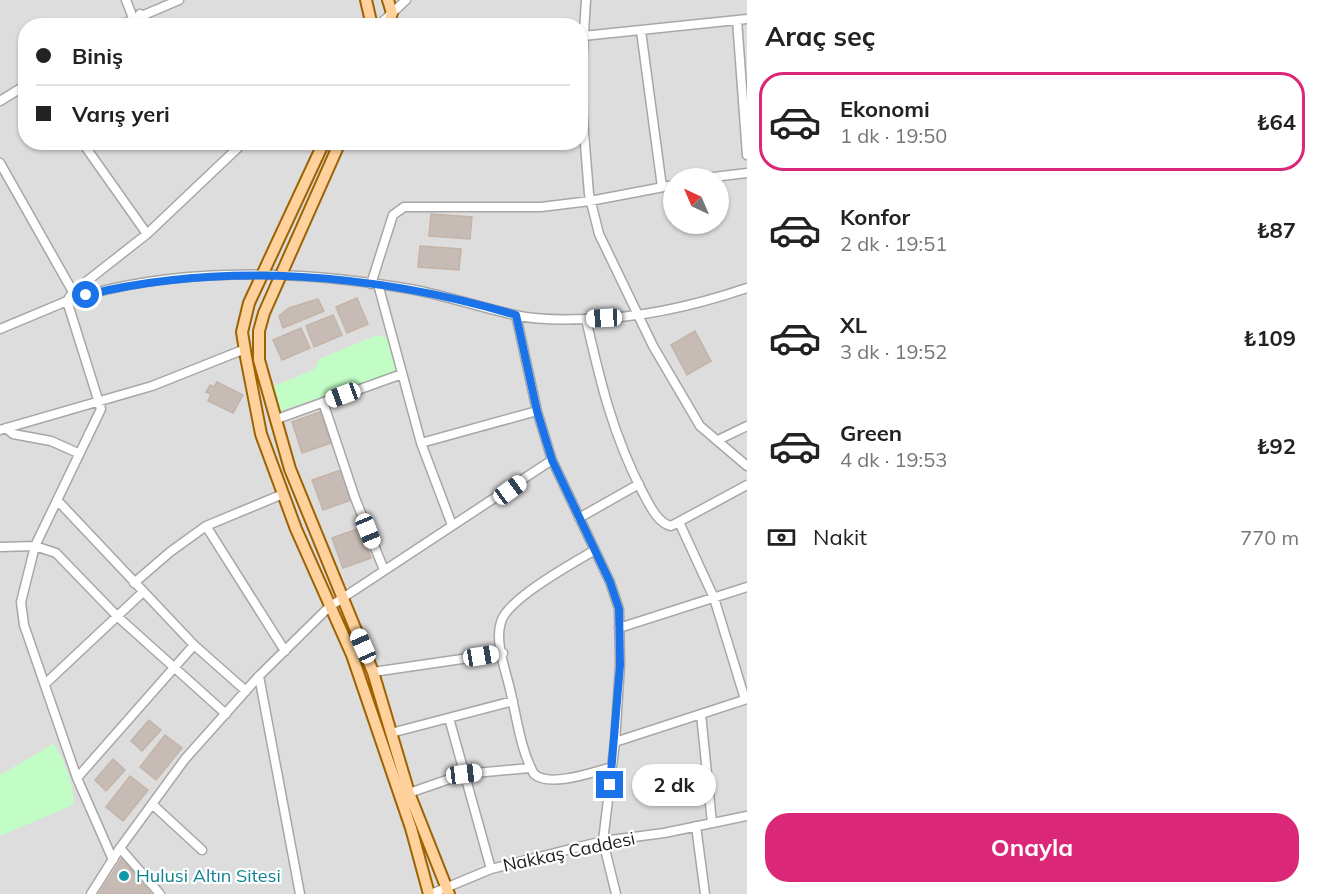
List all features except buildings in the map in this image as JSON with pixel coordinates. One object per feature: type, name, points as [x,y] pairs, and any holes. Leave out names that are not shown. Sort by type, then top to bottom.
[{"type":"main road","points":[[366,0],[370,18]]},
{"type":"main road","points":[[388,0],[392,13],[390,18]]},
{"type":"main road","points":[[320,150],[249,303],[242,332],[261,434],[329,607],[352,654],[411,828],[430,894]]},
{"type":"main road","points":[[336,150],[279,276],[259,331],[260,360],[290,469],[373,672],[409,792],[448,892]]},
{"type":"street","points":[[126,0],[139,18]]},
{"type":"street","points":[[133,18],[179,0]]},
{"type":"street","points":[[387,18],[406,0]]},
{"type":"street","points":[[584,18],[586,0]]},
{"type":"street","points":[[588,36],[747,19]]},
{"type":"street","points":[[737,20],[747,155]]},
{"type":"street","points":[[452,525],[421,443],[374,284],[393,215],[404,207],[541,207],[590,201],[662,187],[640,31]]},
{"type":"street","points":[[0,101],[18,89]]},
{"type":"street","points":[[88,150],[147,234]]},
{"type":"street","points":[[67,301],[73,292],[147,234],[236,150]]},
{"type":"street","points":[[586,150],[590,201],[599,234],[641,316],[653,346],[700,426],[747,466]]},
{"type":"street","points":[[0,163],[73,292]]},
{"type":"street","points":[[729,175],[747,173]]},
{"type":"street","points":[[0,329],[67,301],[160,279],[195,276],[279,276],[374,284],[437,295],[516,315],[586,319],[641,316],[693,306],[747,288]]},
{"type":"street","points":[[67,301],[101,409],[35,546],[21,602],[24,625],[77,778],[113,860]]},
{"type":"street","points":[[516,315],[537,411],[552,460],[610,582],[619,609],[620,665],[615,742],[603,841],[616,894]]},
{"type":"street","points":[[586,319],[606,406],[625,458],[662,521],[671,526],[747,485]]},
{"type":"street","points":[[3,429],[152,386],[245,349]]},
{"type":"street","points":[[277,419],[402,374]]},
{"type":"street","points":[[323,402],[355,498],[384,570]]},
{"type":"street","points":[[421,443],[537,411]]},
{"type":"street","points":[[718,440],[747,426]]},
{"type":"street","points":[[3,429],[13,434],[51,441],[78,453]]},
{"type":"street","points":[[91,894],[120,848],[185,759],[260,676],[329,607],[452,525],[510,490],[552,460]]},
{"type":"street","points":[[579,518],[639,484]]},
{"type":"street","points":[[134,583],[170,552],[206,526],[283,494]]},
{"type":"street","points":[[57,500],[194,645],[246,691]]},
{"type":"street","points":[[615,742],[746,699],[714,598],[679,522]]},
{"type":"street","points":[[206,526],[285,651]]},
{"type":"street","points":[[0,547],[35,546],[56,553],[118,617],[226,714]]},
{"type":"street","points":[[595,550],[527,593],[510,608],[501,621],[499,637],[530,768],[538,778],[554,779],[612,767]]},
{"type":"street","points":[[619,628],[747,587]]},
{"type":"street","points":[[45,684],[143,592]]},
{"type":"street","points":[[77,778],[194,645]]},
{"type":"street","points":[[373,672],[503,653]]},
{"type":"street","points":[[260,676],[300,894]]},
{"type":"street","points":[[391,733],[513,701]]},
{"type":"street","points":[[700,714],[712,823]]},
{"type":"street","points":[[449,718],[490,869]]},
{"type":"street","points":[[409,792],[464,774],[516,767],[530,768]]},
{"type":"street","points":[[152,804],[202,850]]},
{"type":"street","name":"Nakkaş Caddesi","points":[[430,894],[448,892],[490,869],[603,841],[747,816]]},
{"type":"street","points":[[696,826],[705,894]]},
{"type":"street","points":[[120,848],[160,894]]},
{"type":"shaded area","points":[[0,0],[747,0],[747,894],[0,894]]},
{"type":"green space","points":[[377,335],[387,338],[398,371],[280,411],[272,387],[315,369],[319,359]]},
{"type":"green space","points":[[53,744],[68,773],[73,792],[73,805],[0,836],[0,775]]},
{"type":"place","name":"Hulusi Altın Sitesi","points":[[124,876]]},
{"type":"route","points":[[86,295],[160,279],[195,276],[279,276],[406,288],[516,315],[537,411],[552,460],[610,582],[619,609],[620,665],[610,785]]}]
